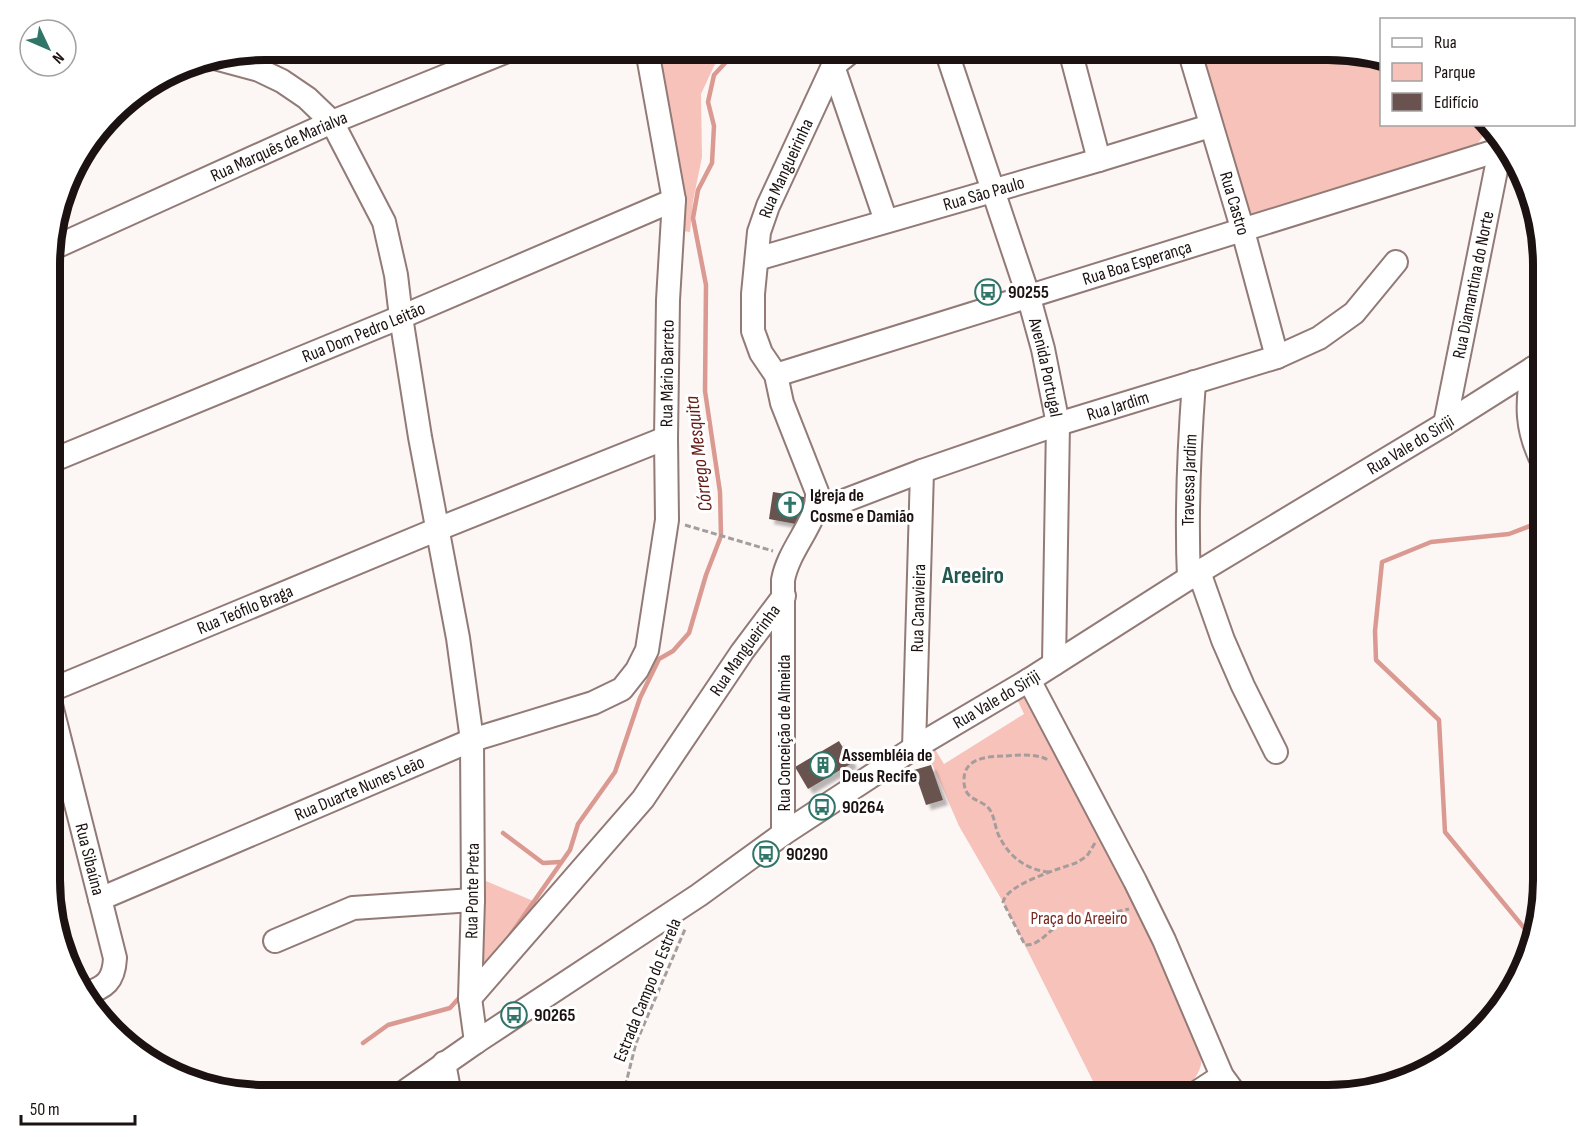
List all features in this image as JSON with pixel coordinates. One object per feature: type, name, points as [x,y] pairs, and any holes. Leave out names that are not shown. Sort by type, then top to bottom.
[{"type":"street","name":"Rua Marquês de Marialva","points":[[62,244],[332,122],[485,60]]},
{"type":"street","name":"Rua Mário Barreto","points":[[622,689],[637,670],[647,650],[667,520],[668,300],[674,200],[649,60]]},
{"type":"street","name":"Rua Mangueirinha","points":[[470,998],[643,799],[742,652],[784,596],[783,580],[789,556],[815,512],[817,492],[782,404],[776,375],[761,353],[753,331],[753,294],[759,232],[768,206],[834,66],[841,60]]},
{"type":"street","name":"Avenida Portugal","points":[[949,60],[1029,298],[1043,349],[1058,424],[1054,664]]},
{"type":"street","points":[[1073,60],[1099,160]]},
{"type":"street","name":"Rua Castro","points":[[1192,60],[1243,231],[1277,357]]},
{"type":"street","points":[[232,63],[259,70],[282,81],[307,98],[332,122],[384,222],[396,275],[420,437],[458,638],[472,740]]},
{"type":"street","points":[[834,66],[885,221]]},
{"type":"street","name":"Rua São Paulo","points":[[757,259],[1210,126]]},
{"type":"street","name":"Rua Boa Esperança","points":[[776,375],[1243,231],[1497,149]]},
{"type":"street","name":"Rua Diamantina do Norte","points":[[1445,424],[1499,153]]},
{"type":"street","name":"Rua Dom Pedro Leitão","points":[[60,457],[401,317],[674,200]]},
{"type":"street","name":"Rua Jardim","points":[[815,512],[922,471],[1058,424],[1277,357],[1319,338],[1354,313],[1396,262]]},
{"type":"street","name":"Rua Vale do Siriji","points":[[416,1085],[444,1063],[699,895],[783,834],[914,748],[1029,680],[1194,575],[1445,424],[1533,368]]},
{"type":"street","points":[[1533,380],[1527,397],[1533,443]]},
{"type":"street","name":"Travessa Jardim","points":[[1194,382],[1188,460],[1187,528],[1194,575],[1276,752]]},
{"type":"street","name":"Rua Teófilo Braga","points":[[60,686],[438,529],[666,438]]},
{"type":"street","name":"Rua Canavieira","points":[[914,748],[922,471]]},
{"type":"street","name":"Rua Conceição de Almeida","points":[[783,834],[784,596]]},
{"type":"street","points":[[1029,680],[1145,901],[1222,1076],[1229,1085]]},
{"type":"street","name":"Rua Duarte Nunes Leão","points":[[100,899],[472,740],[593,703],[622,689]]},
{"type":"street","name":"Rua Ponte Preta","points":[[472,740],[473,900],[470,998],[476,1042]]},
{"type":"street","name":"Rua Sibaúna","points":[[60,771],[100,899],[115,958],[110,978],[93,991]]},
{"type":"street","points":[[275,940],[353,908],[473,900]]},
{"type":"street","points":[[444,1063],[448,1085]]},
{"type":"street","points":[[1208,1085],[1222,1076]]},
{"type":"path","points":[[667,520],[789,556]]},
{"type":"path","points":[[1051,872],[1039,871],[1016,859],[998,835],[989,808],[969,795],[964,787],[964,775],[969,765],[975,760],[995,756],[1044,757],[1054,764]]},
{"type":"path","points":[[1096,839],[1094,847],[1087,856],[1078,862],[1015,887],[1004,896],[1003,902],[1025,945],[1038,942],[1060,924],[1140,906]]},
{"type":"path","name":"Estrada Campo do Estrela","points":[[625,1085],[636,1042],[686,927]]},
{"type":"green space","points":[[655,60],[718,60],[701,94],[702,157],[693,201],[690,232],[675,230]]},
{"type":"green space","points":[[1198,60],[1341,60],[1368,64],[1380,67],[1380,126],[1478,126],[1485,134],[1473,150],[1248,220]]},
{"type":"green space","name":"Praça do Areeiro","points":[[1022,693],[1132,891],[1201,1056],[1200,1067],[1189,1085],[1095,1085],[1003,902],[959,826],[926,750],[933,746],[944,764],[1024,714],[1016,697]]},
{"type":"green space","points":[[479,878],[545,906],[482,980]]},
{"type":"building","name":"Igreja de Cosme e Damião","points":[[773,492],[810,498],[801,525],[769,519]]},
{"type":"building","name":"Assembléia de Deus Recife","points":[[839,741],[852,763],[808,789],[795,767]]},
{"type":"building","points":[[931,765],[943,800],[926,805],[914,770]]},
{"type":"waterway","name":"Córrego Mesquita","points":[[509,937],[570,850],[578,824],[615,772],[640,698],[659,659],[673,651],[689,633],[706,575],[721,536],[720,492],[705,391],[706,285],[693,218],[698,190],[712,163],[714,126],[708,102],[714,75],[728,60]]},
{"type":"waterway","points":[[1526,931],[1445,832],[1439,720],[1376,660],[1375,631],[1382,562],[1431,542],[1509,534],[1533,525]]},
{"type":"waterway","points":[[503,833],[543,863],[560,862]]},
{"type":"waterway","points":[[363,1043],[388,1025],[450,1008],[459,998]]},
{"type":"place","name":"90255","points":[[988,292]]},
{"type":"place","name":"Igreja de Cosme e Damião","points":[[790,505]]},
{"type":"place","name":"Assembléia de Deus Recife","points":[[823,765]]},
{"type":"place","name":"90264","points":[[822,807]]},
{"type":"place","name":"90290","points":[[766,854]]},
{"type":"place","name":"90265","points":[[514,1015]]},
{"type":"district","name":"Areeiro","points":[[973,575]]}]
